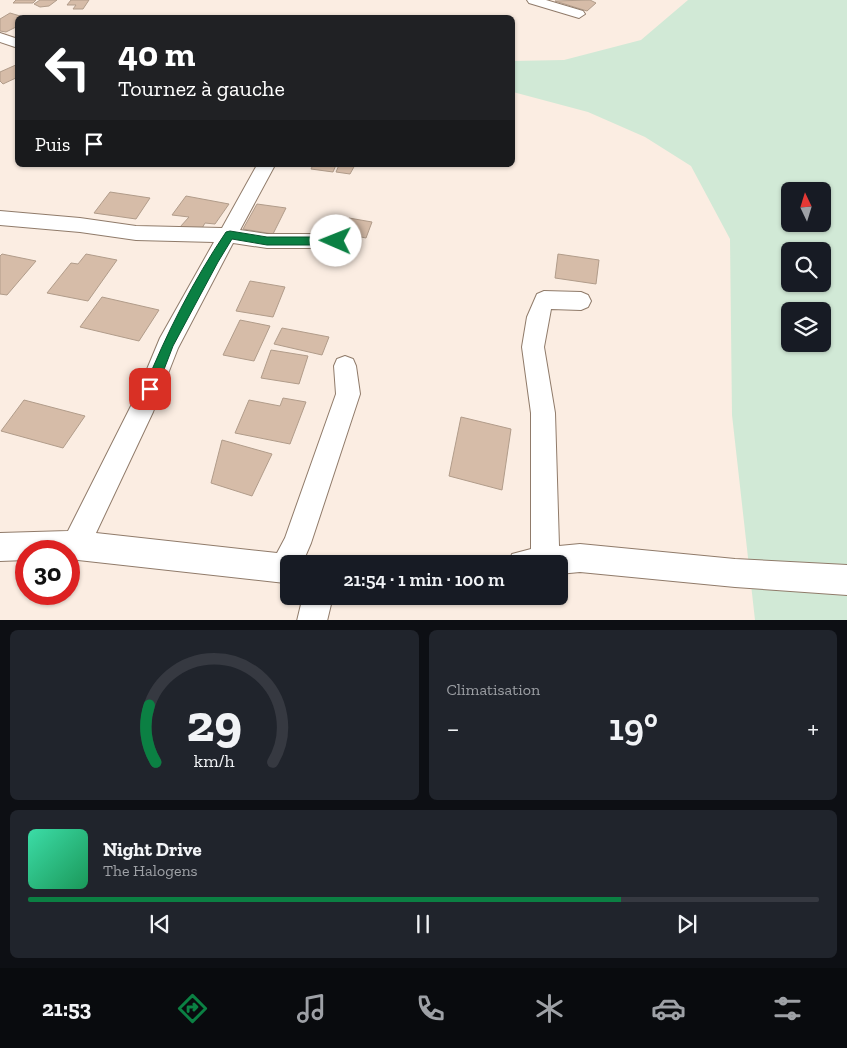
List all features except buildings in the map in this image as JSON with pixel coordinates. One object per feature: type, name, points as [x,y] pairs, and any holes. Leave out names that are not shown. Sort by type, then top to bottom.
[{"type":"street","points":[[533,0],[579,14]]},
{"type":"street","points":[[0,37],[15,43]]},
{"type":"street","points":[[78,540],[145,404],[168,345],[214,259],[230,235],[265,167]]},
{"type":"street","points":[[0,218],[80,225],[136,233],[230,235],[267,241],[336,241]]},
{"type":"street","points":[[534,555],[543,413],[533,347],[538,317],[544,300],[582,301]]},
{"type":"street","points":[[292,555],[348,394],[345,366]]},
{"type":"street","points":[[80,545],[280,568]]},
{"type":"street","points":[[0,548],[15,547]]},
{"type":"street","points":[[568,559],[580,558],[735,573],[847,580]]},
{"type":"street","points":[[312,620],[316,605]]},
{"type":"green space","points":[[688,0],[847,0],[847,620],[755,620],[732,415],[730,239],[691,166],[645,137],[588,112],[515,93],[515,61],[564,60],[641,40]]},
{"type":"route","points":[[150,389],[168,345],[214,259],[230,235],[267,241],[336,241]]}]
